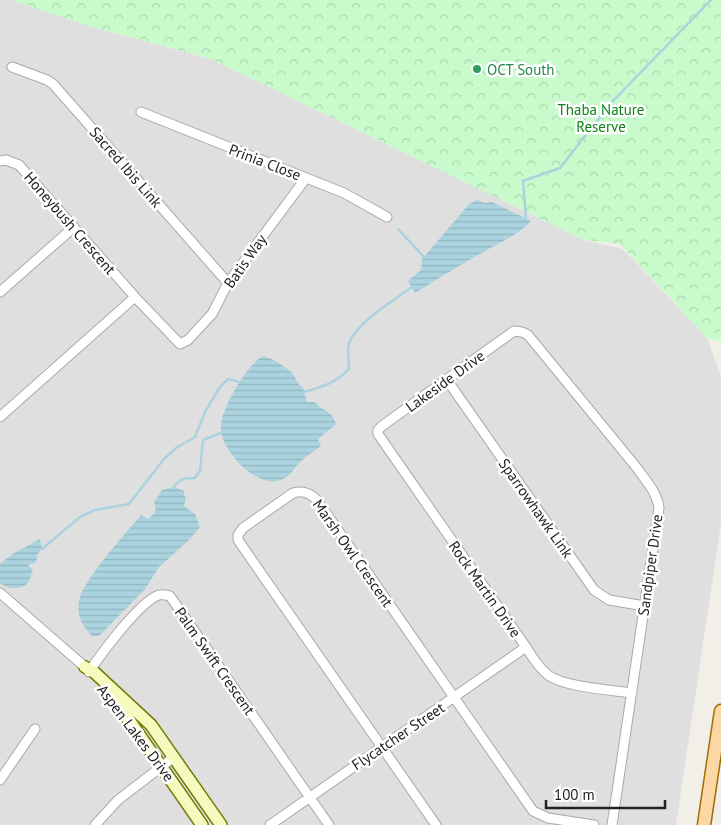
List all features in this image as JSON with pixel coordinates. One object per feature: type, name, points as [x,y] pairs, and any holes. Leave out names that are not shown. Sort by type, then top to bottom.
[{"type":"main road","points":[[704,825],[721,711]]},
{"type":"street","name":"Sacred Ibis Link","points":[[12,67],[53,84],[228,283]]},
{"type":"street","name":"Prinia Close","points":[[141,112],[344,193],[387,217]]},
{"type":"street","name":"Honeybush Crescent","points":[[0,161],[6,160],[19,165],[177,343],[184,343]]},
{"type":"street","name":"Batis Way","points":[[184,343],[212,314],[228,283],[306,178]]},
{"type":"street","points":[[0,292],[74,227]]},
{"type":"street","points":[[0,416],[135,296]]},
{"type":"street","name":"Lakeside Drive","points":[[378,430],[512,332]]},
{"type":"street","name":"Sandpiper Drive","points":[[512,332],[522,332],[528,335],[655,492],[658,508],[612,825]]},
{"type":"street","name":"Sparrowhawk Link","points":[[447,380],[594,590],[609,600],[645,606]]},
{"type":"street","name":"Rock Martin Drive","points":[[378,430],[381,439],[544,671],[552,678],[565,682],[632,693]]},
{"type":"street","name":"Marsh Owl Crescent","points":[[382,747],[238,540],[238,535],[243,528],[289,495],[301,492],[310,494],[317,500],[454,698]]},
{"type":"street","points":[[2,594],[88,670]]},
{"type":"street","name":"Palm Swift Crescent","points":[[88,670],[140,607],[158,595],[170,596],[310,797]]},
{"type":"street","name":"Flycatcher Street","points":[[270,825],[526,647]]},
{"type":"street","name":"Aspen Lakes Drive","points":[[88,670],[142,715],[151,725],[221,825]]},
{"type":"street","name":"Aspen Lakes Drive","points":[[88,670],[120,707],[202,825]]},
{"type":"street","points":[[454,698],[533,811],[548,818],[594,825]]},
{"type":"street","points":[[0,780],[36,729]]},
{"type":"street","points":[[382,747],[436,825]]},
{"type":"street","points":[[95,825],[118,800],[174,757]]},
{"type":"street","points":[[310,797],[329,825]]},
{"type":"shaded area","points":[[0,0],[13,0],[89,26],[211,59],[584,240],[623,249],[707,338],[721,376],[721,523],[676,825],[0,825]]},
{"type":"green space","name":"Thaba Nature Reserve","points":[[10,0],[721,0],[721,342],[707,338],[620,244],[584,240],[211,59],[89,26]]},
{"type":"water","points":[[477,200],[485,203],[492,202],[531,221],[515,234],[415,293],[408,281],[421,270],[424,257],[469,204]]},
{"type":"water","points":[[263,356],[278,362],[291,372],[303,387],[307,402],[315,402],[332,416],[336,424],[318,439],[321,446],[302,460],[288,476],[277,481],[268,481],[250,473],[234,457],[223,439],[221,431],[224,412],[235,389],[249,368]]},
{"type":"water","points":[[174,487],[184,491],[184,496],[186,497],[184,506],[195,514],[200,527],[187,542],[159,567],[145,589],[101,634],[92,636],[85,628],[79,616],[78,606],[82,592],[105,557],[141,515],[148,519],[154,513],[156,508],[154,502],[162,490]]},
{"type":"water","points":[[40,539],[42,549],[36,556],[35,563],[28,565],[33,570],[30,580],[19,588],[7,587],[0,583],[0,564],[14,553]]},
{"type":"waterway","points":[[526,218],[523,181],[560,168],[611,103],[711,0]]},
{"type":"waterway","points":[[398,229],[424,257]]},
{"type":"waterway","points":[[304,392],[323,386],[344,374],[349,369],[348,347],[355,333],[378,311],[412,287]]},
{"type":"waterway","points":[[42,549],[80,517],[95,510],[129,504],[164,459],[176,448],[195,437],[205,412],[220,387],[228,379],[240,382]]},
{"type":"waterway","points":[[174,487],[183,479],[195,478],[200,471],[203,440],[221,433]]},
{"type":"place","name":"OCT South","points":[[477,69]]}]
